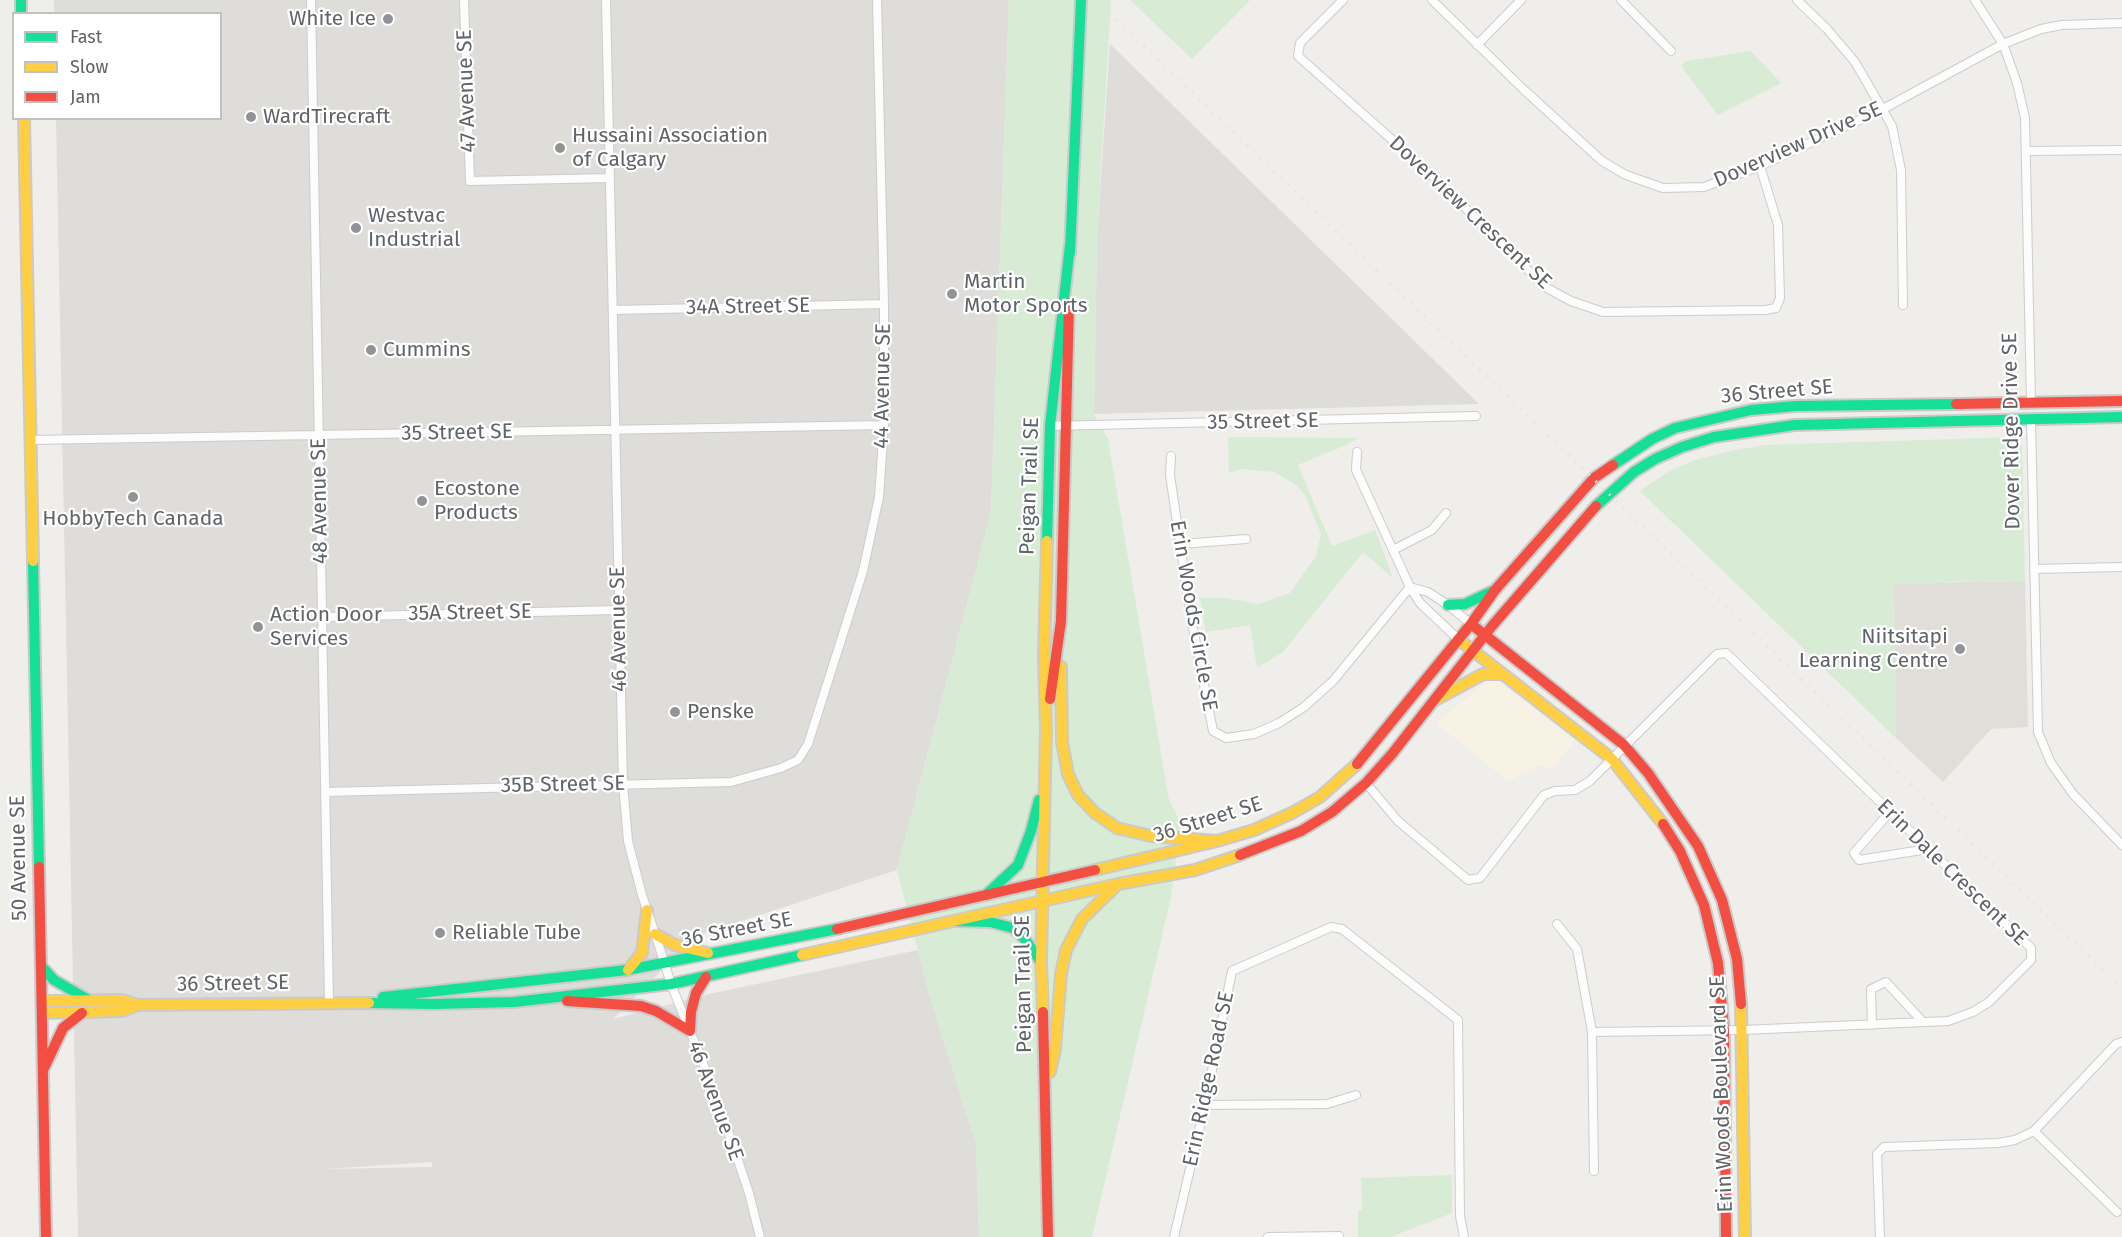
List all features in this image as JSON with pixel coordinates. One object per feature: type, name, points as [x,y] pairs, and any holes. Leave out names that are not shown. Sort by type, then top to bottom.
[{"type":"main road","name":"Peigan Trail SE","points":[[1046,730],[1061,621],[1070,245],[1081,0]]},
{"type":"main road","name":"50 Avenue SE","points":[[24,120],[46,1237]]},
{"type":"main road","name":"Peigan Trail SE","points":[[1048,1237],[1041,962],[1046,730],[1044,656],[1050,426],[1070,245]]},
{"type":"main road","name":"36 Street SE","points":[[329,1002],[495,986],[627,970],[714,954],[812,935],[1042,884],[1254,830],[1292,813],[1320,796],[1353,769],[1471,624],[1495,590],[1594,478],[1652,439],[1675,428],[1751,410],[1796,406],[2122,401]]},
{"type":"main road","name":"Dover Ridge Drive SE","points":[[2031,402],[2031,420]]},
{"type":"main road","name":"36 Street SE","points":[[42,1001],[122,1000],[138,1005],[514,1002],[550,998],[671,984],[1118,884],[1195,870],[1262,848],[1301,831],[1332,812],[1366,783],[1392,754],[1471,651],[1588,514],[1634,472],[1655,459],[1682,447],[1714,437],[1794,425],[2122,417]]},
{"type":"main road","points":[[1448,605],[1465,604],[1495,590]]},
{"type":"main road","points":[[1061,621],[1062,742],[1068,774],[1078,795],[1095,813],[1117,828],[1151,836],[1217,841]]},
{"type":"main road","name":"Erin Woods Boulevard SE","points":[[1471,624],[1624,745],[1648,773],[1698,846],[1722,900],[1737,959],[1743,1030],[1745,1237]]},
{"type":"main road","name":"Erin Woods Boulevard SE","points":[[1458,639],[1612,759],[1657,815],[1675,842],[1704,905],[1718,963],[1724,1031],[1726,1237]]},
{"type":"main road","points":[[1432,701],[1483,674],[1500,674]]},
{"type":"main road","points":[[987,895],[1018,865],[1031,831],[1044,776]]},
{"type":"main road","points":[[1046,1088],[1055,1049],[1061,974],[1066,950],[1082,919],[1118,884]]},
{"type":"main road","points":[[627,970],[642,953],[647,910]]},
{"type":"main road","points":[[956,921],[990,922],[1012,928],[1024,938],[1041,962]]},
{"type":"main road","points":[[655,934],[675,945],[714,954]]},
{"type":"main road","points":[[41,966],[54,980],[89,1001]]},
{"type":"main road","points":[[550,998],[641,1006],[656,1011],[690,1031],[691,1012],[696,993],[706,977]]},
{"type":"main road","name":"36 Street SE","points":[[42,1013],[122,1011],[138,1005]]},
{"type":"main road","points":[[43,1071],[63,1028],[82,1012]]},
{"type":"street","name":"48 Avenue SE","points":[[311,0],[329,1002]]},
{"type":"street","name":"47 Avenue SE","points":[[464,0],[470,181],[610,178]]},
{"type":"street","name":"46 Avenue SE","points":[[606,0],[623,784],[628,841],[664,963],[717,1098],[749,1193],[760,1237]]},
{"type":"street","name":"44 Avenue SE","points":[[798,760],[808,744],[863,571],[879,497],[884,426],[884,304],[877,0]]},
{"type":"street","name":"Doverview Crescent SE","points":[[1343,0],[1300,43],[1298,56],[1435,178],[1545,286],[1570,301],[1603,312],[1776,308],[1780,298],[1778,225],[1760,166]]},
{"type":"street","name":"Doverview Drive SE","points":[[1432,0],[1602,161],[1626,175],[1663,188],[1704,187],[1760,166],[1883,109],[2003,44],[2041,29],[2062,25],[2122,23]]},
{"type":"street","points":[[1478,45],[1521,0]]},
{"type":"street","points":[[1621,0],[1671,51]]},
{"type":"street","points":[[1797,0],[1827,29],[1855,62],[1892,126],[1901,170],[1903,305]]},
{"type":"street","name":"Dover Ridge Drive SE","points":[[1975,0],[2003,44],[2017,83],[2025,118],[2031,402]]},
{"type":"street","points":[[2027,151],[2122,150]]},
{"type":"street","name":"34A Street SE","points":[[613,310],[884,304]]},
{"type":"street","name":"35 Street SE","points":[[1050,426],[1476,416]]},
{"type":"street","name":"Dover Ridge Drive SE","points":[[2031,420],[2038,732],[2051,762],[2073,794],[2122,844]]},
{"type":"street","name":"35 Street SE","points":[[31,440],[884,426]]},
{"type":"street","points":[[1357,452],[1356,470],[1410,587],[1420,603],[1458,639]]},
{"type":"street","name":"Erin Woods Circle SE","points":[[1171,456],[1170,475],[1191,618],[1213,731],[1226,738],[1254,734],[1279,723],[1304,707],[1333,681],[1410,587]]},
{"type":"street","points":[[1393,550],[1432,530],[1446,513]]},
{"type":"street","points":[[1181,544],[1246,539]]},
{"type":"street","points":[[2034,569],[2122,567]]},
{"type":"street","points":[[1410,587],[1428,592],[1471,624]]},
{"type":"street","name":"35A Street SE","points":[[322,617],[619,610]]},
{"type":"street","name":"Erin Dale Crescent SE","points":[[1366,783],[1398,821],[1468,880],[1480,878],[1544,795],[1575,790],[1590,781],[1717,654],[1726,653],[2031,948],[2031,960],[1989,1002],[1973,1012],[1948,1021],[1724,1031],[1592,1032]]},
{"type":"street","name":"35B Street SE","points":[[325,792],[731,782],[781,768],[798,760]]},
{"type":"street","points":[[1889,813],[1854,853],[1859,860],[1928,849]]},
{"type":"street","points":[[1557,924],[1577,949],[1592,1032],[1594,1171]]},
{"type":"street","name":"Erin Ridge Road SE","points":[[1174,1237],[1205,1105],[1232,971],[1331,927],[1342,929],[1458,1020],[1461,1216],[1464,1237]]},
{"type":"street","points":[[1872,1025],[1871,989],[1886,982],[1923,1023]]},
{"type":"street","points":[[1880,1237],[1877,1154],[1884,1147],[1998,1143],[2015,1140],[2034,1131],[2116,1044],[2122,1042]]},
{"type":"street","points":[[1205,1105],[1327,1104],[1356,1095]]},
{"type":"street","points":[[2034,1131],[2117,1212]]},
{"type":"street","points":[[1268,1237],[1339,1236]]},
{"type":"shaded area","points":[[54,0],[1009,0],[991,513],[897,870],[696,936],[613,1019],[709,994],[918,950],[928,990],[976,1144],[979,1237],[78,1237],[56,120],[222,120],[222,12],[54,12]],"holes":[[[432,1162],[432,1167],[326,1169]]]},
{"type":"shaded area","points":[[1110,44],[1479,404],[1094,414],[1097,237]]},
{"type":"shaded area","name":"Niitsitapi Learning Centre","points":[[2025,581],[2028,727],[1991,729],[1943,782],[1896,738],[1894,584]]},
{"type":"shaded area","points":[[1492,677],[1575,740],[1553,768],[1540,766],[1508,781],[1436,723]]},
{"type":"green space","points":[[1009,0],[1111,0],[1097,237],[1094,414],[1108,439],[1169,800],[1181,823],[1171,897],[1092,1237],[979,1237],[976,1144],[928,990],[897,870],[991,513]]},
{"type":"green space","points":[[1130,0],[1250,0],[1192,59]]},
{"type":"green space","points":[[1751,51],[1781,83],[1718,115],[1681,66],[1686,61]]},
{"type":"green space","points":[[1228,437],[1356,438],[1344,446],[1298,465],[1332,546],[1375,530],[1393,578],[1363,552],[1283,652],[1257,668],[1250,625],[1206,632],[1200,598],[1225,598],[1259,604],[1290,593],[1316,556],[1321,534],[1305,495],[1296,485],[1274,472],[1242,469],[1229,473]]},
{"type":"green space","points":[[2013,437],[2022,445],[2025,581],[1894,584],[1896,738],[1640,491],[1666,473],[1694,460],[1766,445]]},
{"type":"green space","points":[[1452,1175],[1452,1213],[1391,1237],[1358,1237],[1358,1211],[1362,1210],[1361,1178]]},
{"type":"railway","points":[[1096,0],[2122,988]]},
{"type":"traffic: fast","points":[[21,0],[21,12]]},
{"type":"traffic: fast","points":[[1070,253],[1081,0]]},
{"type":"traffic: fast","points":[[1047,541],[1050,426],[1070,245]]},
{"type":"traffic: fast","points":[[1613,465],[1652,439],[1675,428],[1751,410],[1796,406],[1956,404]]},
{"type":"traffic: fast","points":[[1596,506],[1634,472],[1655,459],[1682,447],[1714,437],[1794,425],[2122,417]]},
{"type":"traffic: fast","points":[[33,561],[39,867]]},
{"type":"traffic: fast","points":[[1448,605],[1465,604],[1495,590]]},
{"type":"traffic: fast","points":[[986,895],[1018,865],[1031,831],[1039,800]]},
{"type":"traffic: fast","points":[[956,921],[990,922],[1013,928],[1024,938],[1041,962]]},
{"type":"traffic: fast","points":[[383,997],[627,970],[837,929]]},
{"type":"traffic: fast","points":[[369,1003],[514,1002],[671,984],[802,955]]},
{"type":"traffic: fast","points":[[41,966],[54,980],[87,999]]},
{"type":"traffic: slow","points":[[24,120],[33,561]]},
{"type":"traffic: slow","points":[[1043,1012],[1041,962],[1047,541]]},
{"type":"traffic: slow","points":[[1458,639],[1612,759],[1663,824]]},
{"type":"traffic: slow","points":[[1061,667],[1062,742],[1068,774],[1078,795],[1095,813],[1117,828],[1151,836],[1217,841]]},
{"type":"traffic: slow","points":[[1435,700],[1483,674],[1500,674]]},
{"type":"traffic: slow","points":[[1095,870],[1254,830],[1320,797],[1357,764]]},
{"type":"traffic: slow","points":[[802,955],[1118,884],[1195,870],[1240,855]]},
{"type":"traffic: slow","points":[[1050,1072],[1055,1049],[1061,974],[1066,950],[1082,919],[1118,884]]},
{"type":"traffic: slow","points":[[628,970],[642,953],[647,910]]},
{"type":"traffic: slow","points":[[655,934],[675,945],[708,953]]},
{"type":"traffic: slow","points":[[42,1001],[122,1000],[138,1005],[369,1003]]},
{"type":"traffic: slow","points":[[1741,1004],[1745,1237]]},
{"type":"traffic: slow","points":[[42,1013],[122,1011],[138,1005]]},
{"type":"traffic: jam","points":[[1050,699],[1061,621],[1069,303]]},
{"type":"traffic: jam","points":[[1956,404],[2122,401]]},
{"type":"traffic: jam","points":[[1357,764],[1471,624],[1495,590],[1594,478],[1613,465]]},
{"type":"traffic: jam","points":[[1240,855],[1301,831],[1332,812],[1366,783],[1392,754],[1492,626],[1596,506]]},
{"type":"traffic: jam","points":[[1471,624],[1624,745],[1648,773],[1698,846],[1722,900],[1737,959],[1741,1004]]},
{"type":"traffic: jam","points":[[1663,824],[1680,851],[1704,905],[1718,963],[1724,1031],[1726,1237]]},
{"type":"traffic: jam","points":[[39,867],[46,1237]]},
{"type":"traffic: jam","points":[[837,929],[1095,870]]},
{"type":"traffic: jam","points":[[567,1001],[641,1006],[656,1011],[690,1031],[691,1012],[696,993],[706,977]]},
{"type":"traffic: jam","points":[[1043,1012],[1048,1237]]},
{"type":"traffic: jam","points":[[44,1068],[63,1028],[82,1013]]},
{"type":"place","name":"White Ice","points":[[388,19]]},
{"type":"place","name":"WardTirecraft","points":[[251,117]]},
{"type":"place","name":"Hussaini Association of Calgary","points":[[560,148]]},
{"type":"place","name":"Westvac Industrial","points":[[356,228]]},
{"type":"place","name":"Martin Motor Sports","points":[[952,294]]},
{"type":"place","name":"Cummins","points":[[371,350]]},
{"type":"place","name":"HobbyTech Canada","points":[[133,497]]},
{"type":"place","name":"Ecostone Products","points":[[422,501]]},
{"type":"place","name":"Action Door Services","points":[[258,627]]},
{"type":"place","name":"Niitsitapi Learning Centre","points":[[1960,649]]},
{"type":"place","name":"Penske","points":[[675,712]]},
{"type":"place","name":"Reliable Tube","points":[[440,933]]}]
